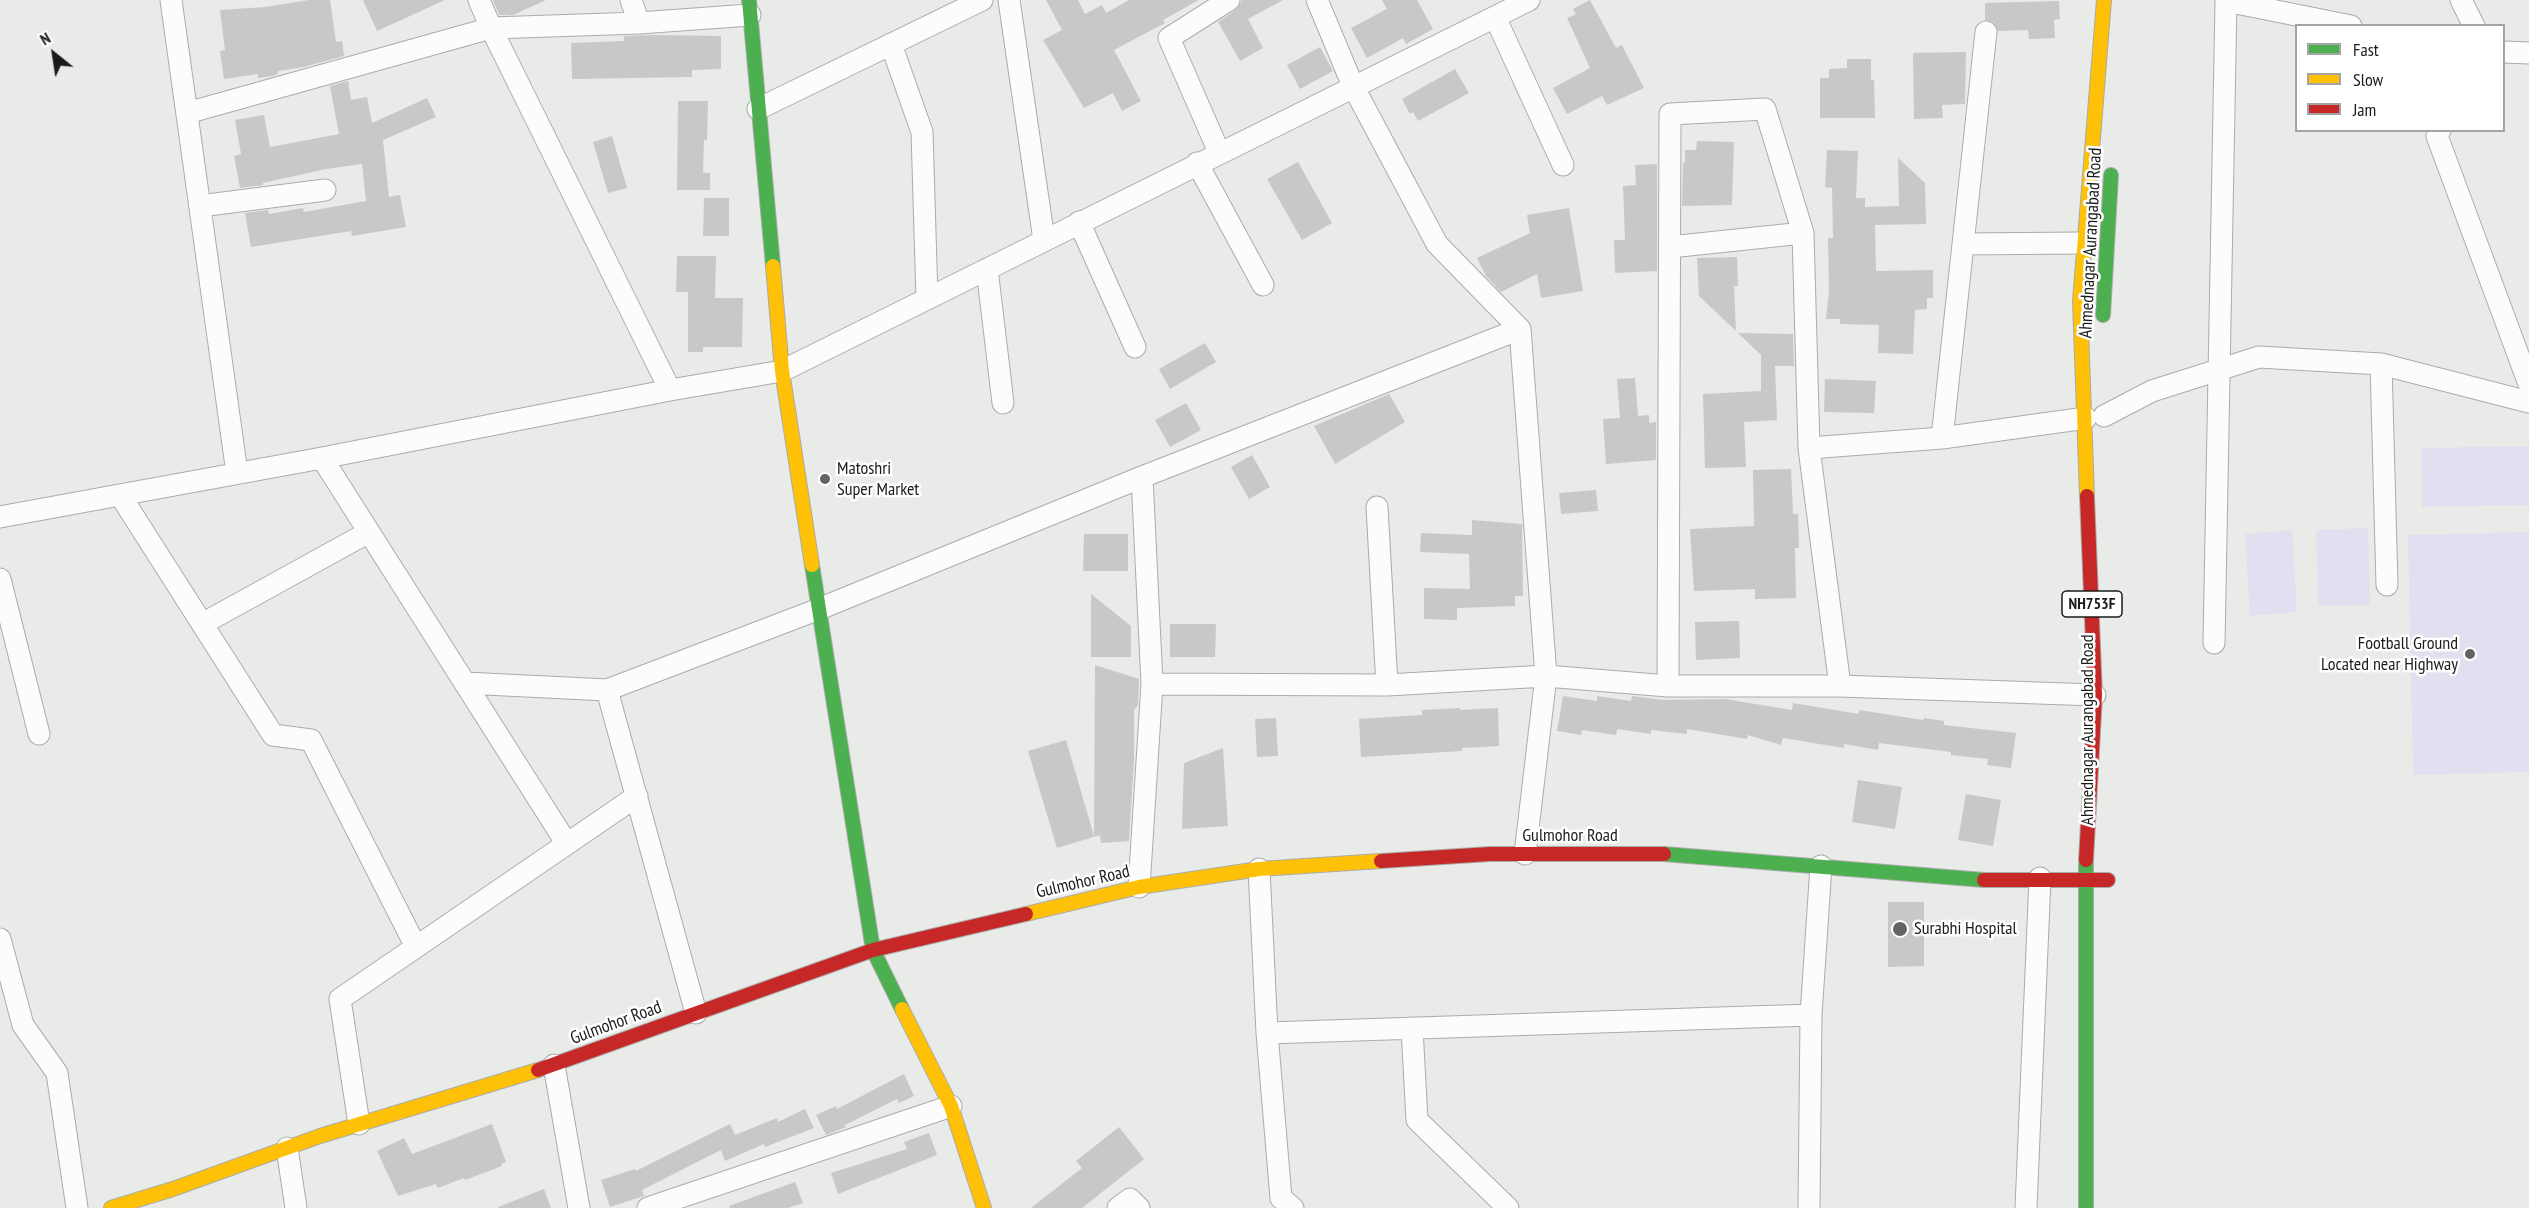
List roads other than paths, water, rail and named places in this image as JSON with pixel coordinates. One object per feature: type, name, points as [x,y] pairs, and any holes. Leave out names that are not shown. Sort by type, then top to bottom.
[{"type":"main road","name":"NH753F","points":[[2086,1208],[2085,880],[2095,695],[2099,417],[2080,301],[2104,0]]},
{"type":"main road","points":[[749,8],[782,371],[873,950],[951,1106],[984,1208]]},
{"type":"main road","name":"Ahmednagar Aurangabad Road","points":[[2103,324],[2113,157]]},
{"type":"main road","name":"Ahmednagar Aurangabad Road","points":[[2105,594],[2106,749]]},
{"type":"main road","name":"Gulmohor Road","points":[[111,1208],[358,1124],[554,1065],[873,950],[1139,887],[1259,869],[1490,854],[1673,854],[1821,866],[1897,875],[1981,880],[2108,880]]},
{"type":"street","points":[[479,0],[490,28],[670,390]]},
{"type":"street","points":[[631,0],[639,23]]},
{"type":"street","points":[[758,109],[982,0]]},
{"type":"street","points":[[1009,0],[1044,240]]},
{"type":"street","points":[[1219,152],[1169,38],[1229,0]]},
{"type":"street","points":[[1317,0],[1353,86],[1437,244],[1520,329],[1546,676],[1525,854]]},
{"type":"street","points":[[0,517],[322,458],[670,390],[782,371],[1529,0]]},
{"type":"street","points":[[2461,0],[2473,24]]},
{"type":"street","points":[[177,1],[187,113],[237,473]]},
{"type":"street","points":[[2214,643],[2226,1],[2341,24]]},
{"type":"street","points":[[187,113],[490,28],[639,23],[749,8]]},
{"type":"street","points":[[1495,17],[1563,165]]},
{"type":"street","points":[[1942,438],[1986,32]]},
{"type":"street","points":[[891,44],[922,132],[927,299]]},
{"type":"street","points":[[2505,52],[2529,53]]},
{"type":"street","points":[[1668,686],[1670,114],[1765,109],[1803,233],[1809,448],[1840,686]]},
{"type":"street","points":[[2439,132],[2437,136],[2529,384]]},
{"type":"street","points":[[1197,163],[1263,285]]},
{"type":"street","points":[[200,206],[325,190]]},
{"type":"street","points":[[1078,222],[1135,347]]},
{"type":"street","points":[[1670,247],[1803,233]]},
{"type":"street","points":[[1963,244],[2083,243]]},
{"type":"street","points":[[987,269],[1003,403]]},
{"type":"street","points":[[465,683],[607,690],[819,609],[1142,477],[1520,329]]},
{"type":"street","points":[[1809,448],[1942,438],[2099,417],[2152,391],[2259,357],[2381,364],[2529,402]]},
{"type":"street","points":[[2381,364],[2387,585]]},
{"type":"street","points":[[322,458],[567,844]]},
{"type":"street","points":[[1139,887],[1152,684],[1142,477]]},
{"type":"street","points":[[120,495],[273,735],[311,740],[416,947]]},
{"type":"street","points":[[1377,507],[1386,685]]},
{"type":"street","points":[[202,624],[369,532]]},
{"type":"street","points":[[0,579],[39,734]]},
{"type":"street","points":[[1152,684],[1386,685],[1546,676],[1668,686],[1840,686],[2095,695]]},
{"type":"street","points":[[607,690],[696,1013]]},
{"type":"street","points":[[358,1124],[340,999],[637,796]]},
{"type":"street","points":[[1809,1208],[1811,1015],[1821,866]]},
{"type":"street","points":[[1259,869],[1267,1033],[1281,1198],[1293,1208]]},
{"type":"street","points":[[2026,1208],[2040,879]]},
{"type":"street","points":[[0,939],[23,1025],[57,1073],[77,1208]]},
{"type":"street","points":[[1267,1033],[1811,1015]]},
{"type":"street","points":[[1413,1029],[1417,1120],[1508,1208]]},
{"type":"street","points":[[554,1065],[579,1208]]},
{"type":"street","points":[[648,1208],[951,1106]]},
{"type":"street","points":[[286,1148],[296,1208]]},
{"type":"street","points":[[1118,1208],[1130,1199],[1139,1208]]},
{"type":"place","name":"Matoshri Super Market","points":[[825,479]]},
{"type":"place","name":"Football Ground Located near Highway","points":[[2470,654]]},
{"type":"place","name":"Surabhi Hospital","points":[[1900,929]]}]
